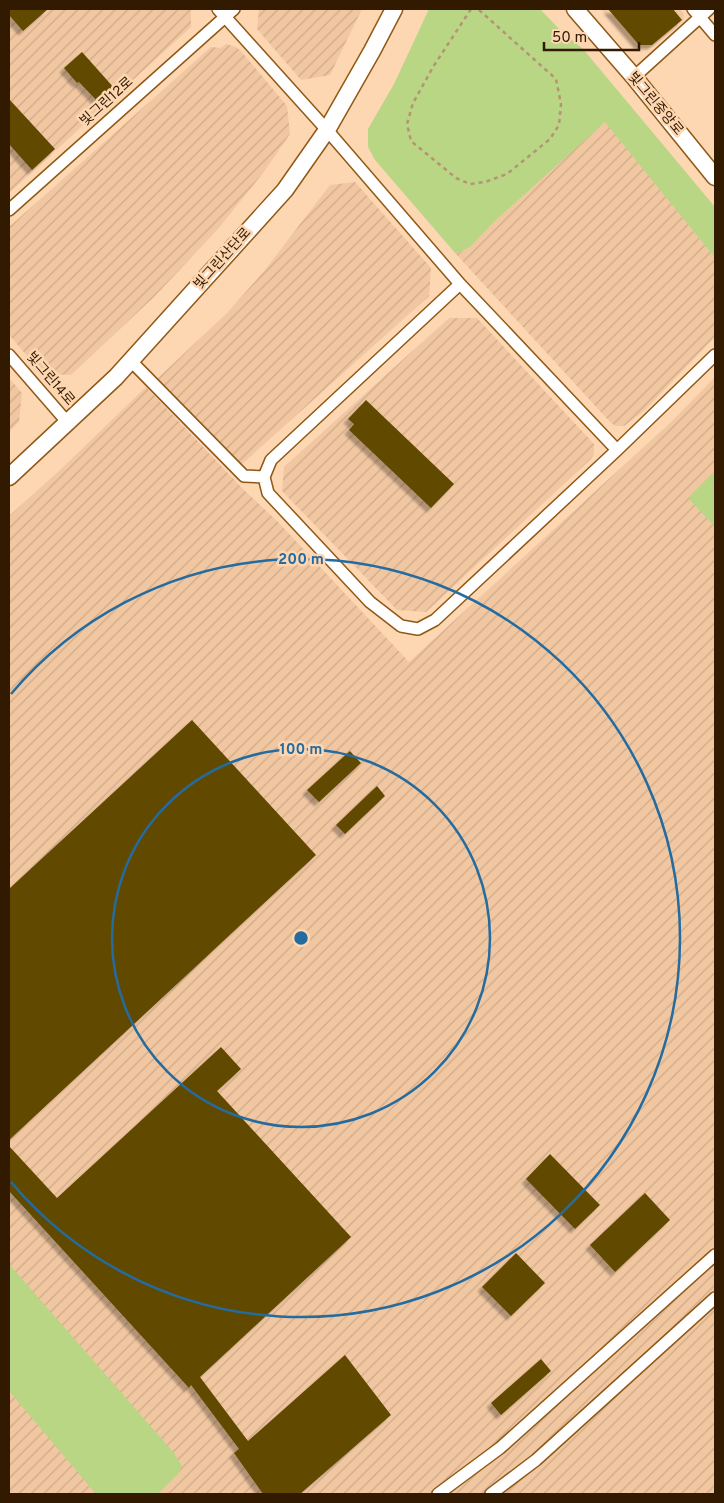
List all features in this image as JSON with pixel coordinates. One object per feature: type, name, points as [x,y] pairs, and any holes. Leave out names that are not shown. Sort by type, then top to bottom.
[{"type":"street","name":"빛그린산단로","points":[[9,477],[116,377],[285,190],[327,130],[394,9]]},
{"type":"street","name":"빛그린중앙로","points":[[575,9],[634,77],[715,177]]},
{"type":"street","points":[[634,77],[696,13],[709,9]]},
{"type":"street","name":"빛그린12로","points":[[9,210],[226,11],[460,284],[617,450]]},
{"type":"street","points":[[696,13],[715,35]]},
{"type":"street","points":[[460,284],[271,460],[264,477],[268,493],[370,602],[401,626],[418,629],[435,620],[617,450],[715,355]]},
{"type":"street","name":"빛그린14로","points":[[9,355],[68,423]]},
{"type":"street","points":[[131,361],[244,476],[264,477]]},
{"type":"street","points":[[438,1494],[500,1448],[715,1255]]},
{"type":"street","points":[[491,1494],[536,1460],[715,1298]]},
{"type":"path","points":[[471,9],[433,67],[413,103],[407,124],[412,141],[456,178],[470,184],[485,182],[507,174],[550,138],[560,125],[561,104],[556,79],[478,9]]},
{"type":"shaded area","points":[[9,9],[191,9],[191,27],[9,193]]},
{"type":"shaded area","points":[[259,9],[362,9],[330,75],[301,80],[257,29]]},
{"type":"shaded area","points":[[601,9],[680,9],[684,14],[683,21],[651,48],[635,47]]},
{"type":"shaded area","points":[[226,44],[236,47],[241,51],[287,106],[290,134],[263,173],[218,229],[155,296],[71,375],[43,374],[9,335],[9,227],[211,47],[221,48]]},
{"type":"shaded area","points":[[605,121],[715,258],[715,337],[645,410],[624,426],[616,426],[611,423],[456,254],[470,247],[496,220]]},
{"type":"shaded area","points":[[355,182],[431,268],[429,296],[241,465],[157,379],[227,313],[265,270],[330,185]]},
{"type":"shaded area","points":[[449,318],[477,318],[594,444],[594,454],[591,459],[426,612],[397,610],[282,491],[284,467]]},
{"type":"shaded area","points":[[715,377],[715,1494],[9,1494],[9,516],[59,471],[146,387],[242,488],[278,522],[409,662],[671,422]]},
{"type":"shaded area","points":[[9,378],[22,393],[19,422],[9,432]]},
{"type":"green space","points":[[429,9],[540,9],[562,32],[583,49],[715,207],[715,258],[605,122],[496,220],[470,247],[456,254],[375,160],[368,147],[368,129],[394,84]]},
{"type":"green space","points":[[715,471],[715,527],[690,500],[690,496]]},
{"type":"green space","points":[[9,1264],[174,1453],[182,1466],[178,1474],[157,1494],[96,1494],[9,1391]]},
{"type":"building","points":[[9,9],[48,9],[23,31],[9,15]]},
{"type":"building","points":[[608,9],[673,9],[682,20],[652,45],[639,45]]},
{"type":"building","points":[[82,52],[115,89],[99,103],[64,68]]},
{"type":"building","points":[[9,99],[55,149],[32,170],[9,144]]},
{"type":"building","points":[[366,400],[454,484],[431,508],[349,430],[354,424],[348,419]]},
{"type":"building","points":[[192,720],[316,855],[9,1140],[9,889]]},
{"type":"building","points":[[350,751],[361,763],[319,802],[307,790]]},
{"type":"building","points":[[377,786],[385,796],[345,834],[336,825]]},
{"type":"building","points":[[221,1047],[241,1069],[217,1091],[351,1237],[200,1377],[248,1441],[345,1355],[391,1415],[300,1494],[263,1494],[234,1453],[239,1449],[191,1385],[189,1388],[9,1191],[9,1146],[57,1198]]},
{"type":"building","points":[[550,1154],[600,1205],[575,1229],[526,1179]]},
{"type":"building","points":[[645,1193],[670,1220],[615,1272],[590,1245]]},
{"type":"building","points":[[516,1253],[545,1283],[511,1316],[482,1287]]},
{"type":"building","points":[[541,1359],[551,1371],[501,1415],[491,1403]]}]
